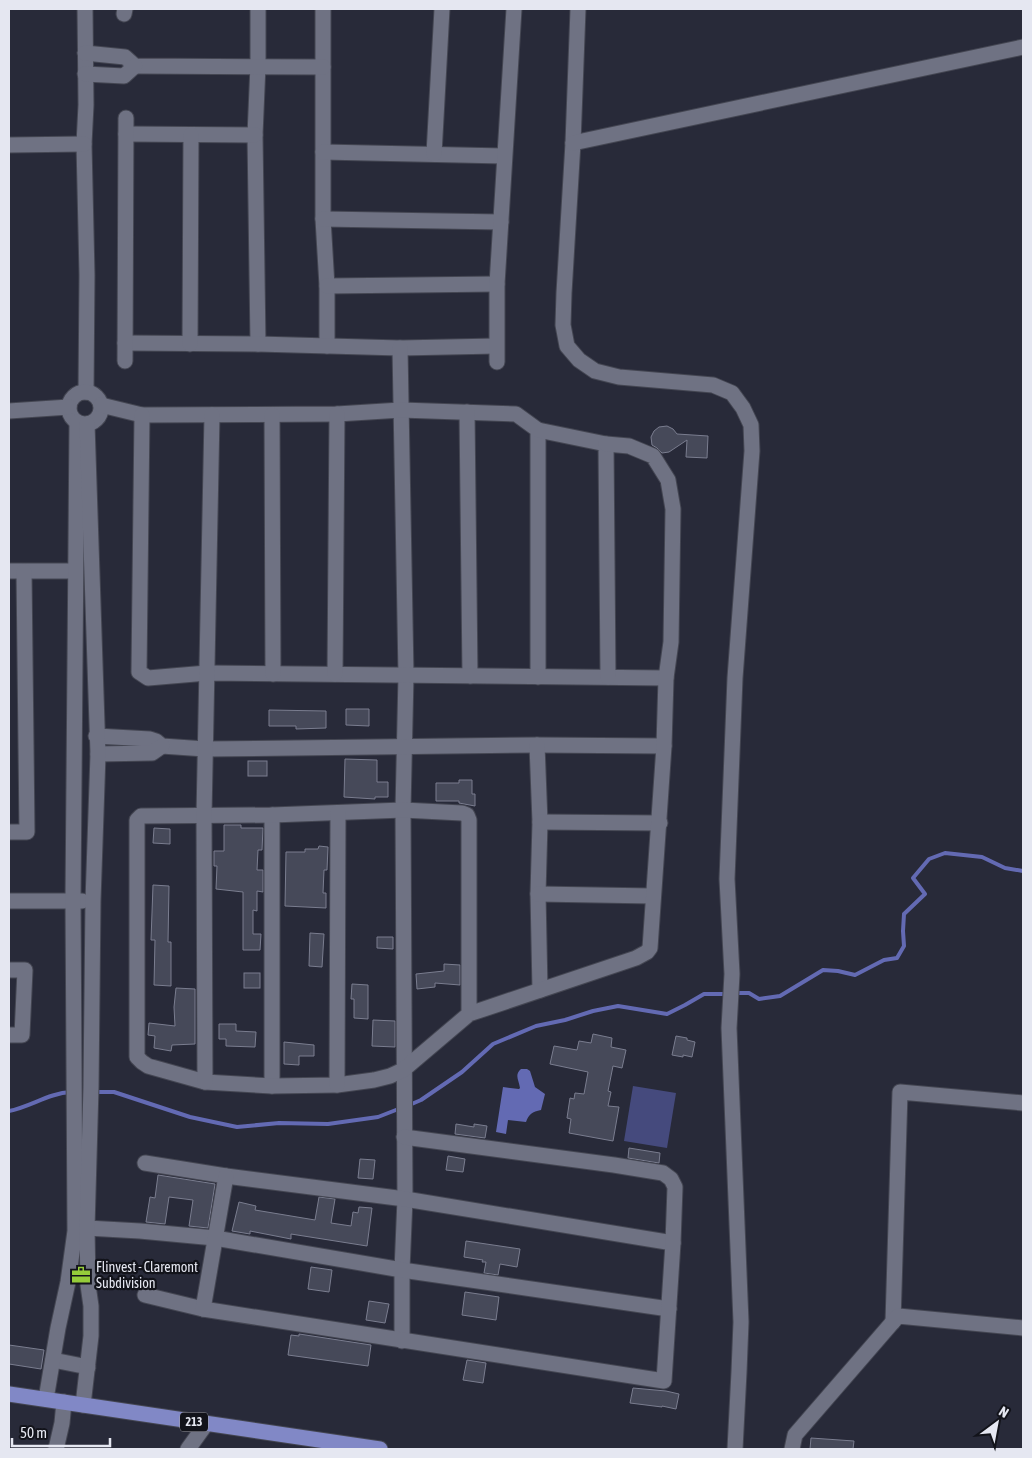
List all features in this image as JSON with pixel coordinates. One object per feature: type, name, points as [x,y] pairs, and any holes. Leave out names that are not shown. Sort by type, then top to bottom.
[{"type":"main road","name":"213","points":[[9,1394],[380,1449]]},
{"type":"street","points":[[85,9],[86,392]]},
{"type":"street","points":[[258,9],[255,136],[258,344]]},
{"type":"street","points":[[323,9],[323,219],[327,286],[327,346]]},
{"type":"street","points":[[434,154],[442,9]]},
{"type":"street","points":[[497,362],[497,284],[514,9]]},
{"type":"street","points":[[578,9],[573,143],[564,293],[564,325],[567,346],[579,360],[594,371],[619,377],[714,385],[732,394],[743,408],[750,425],[752,451],[735,678],[727,879],[732,974],[729,1028],[741,1322],[735,1449]]},
{"type":"street","points":[[573,143],[1023,47]]},
{"type":"street","points":[[85,54],[125,57],[135,66],[323,67]]},
{"type":"street","points":[[85,74],[124,76],[135,66]]},
{"type":"street","points":[[125,361],[126,118]]},
{"type":"street","points":[[126,134],[255,136]]},
{"type":"street","points":[[190,344],[192,135]]},
{"type":"street","points":[[9,145],[84,144]]},
{"type":"street","points":[[323,152],[504,156]]},
{"type":"street","points":[[323,219],[501,222]]},
{"type":"street","points":[[327,286],[497,284]]},
{"type":"street","points":[[125,343],[400,348],[496,346]]},
{"type":"street","points":[[400,348],[406,675],[403,810],[405,1199],[402,1341]]},
{"type":"street","points":[[46,1399],[58,1328],[81,1229],[91,1087],[93,901],[98,754],[82,423],[70,413],[69,407],[70,402],[76,395],[86,392],[96,396],[101,405],[101,410],[97,420],[82,423]]},
{"type":"street","points":[[101,405],[142,415],[337,414],[401,410],[516,414],[538,430],[606,444],[629,446],[653,456],[668,480],[674,509],[671,642],[666,678],[660,823],[650,948],[647,952],[636,958],[469,1014],[403,1070],[390,1076],[337,1085],[272,1086],[205,1082],[148,1066],[137,1057],[137,820],[141,816],[272,816],[403,810],[462,813],[468,815],[469,1014]]},
{"type":"street","points":[[9,411],[69,407]]},
{"type":"street","points":[[467,412],[470,676]]},
{"type":"street","points":[[272,414],[273,674]]},
{"type":"street","points":[[335,674],[337,414]]},
{"type":"street","points":[[142,415],[140,672],[148,678],[207,673],[666,678]]},
{"type":"street","points":[[205,1082],[204,816],[212,415]]},
{"type":"street","points":[[82,423],[76,571],[73,1083],[81,1229],[90,1306],[91,1336],[83,1405]]},
{"type":"street","points":[[538,430],[538,677]]},
{"type":"street","points":[[606,444],[608,677]]},
{"type":"street","points":[[9,572],[76,571]]},
{"type":"street","points":[[9,832],[27,832],[24,572]]},
{"type":"street","points":[[96,736],[150,739],[162,746],[205,749],[537,745],[664,746]]},
{"type":"street","points":[[537,745],[540,822],[538,894],[540,990]]},
{"type":"street","points":[[98,754],[152,753],[162,746]]},
{"type":"street","points":[[337,1085],[338,813]]},
{"type":"street","points":[[272,816],[272,1086]]},
{"type":"street","points":[[540,822],[660,823]]},
{"type":"street","points":[[538,894],[653,896]]},
{"type":"street","points":[[9,901],[93,901]]},
{"type":"street","points":[[9,970],[24,970],[22,1036],[9,1036]]},
{"type":"street","points":[[73,1038],[92,1040]]},
{"type":"street","points":[[893,1322],[900,1092],[1023,1103]]},
{"type":"street","points":[[145,1295],[204,1309],[664,1381],[675,1187],[671,1179],[663,1173],[404,1130]]},
{"type":"street","points":[[145,1163],[226,1176],[405,1199],[673,1243]]},
{"type":"street","points":[[204,1309],[226,1176]]},
{"type":"street","points":[[81,1229],[140,1231],[215,1238],[402,1270],[668,1309]]},
{"type":"street","points":[[792,1449],[795,1435],[898,1316],[1023,1328]]},
{"type":"street","points":[[53,1360],[88,1367]]},
{"type":"street","points":[[56,1449],[62,1423],[64,1402]]},
{"type":"street","points":[[188,1449],[206,1424]]},
{"type":"shaded area","points":[[521,1069],[530,1071],[535,1087],[545,1094],[541,1110],[531,1114],[526,1122],[508,1120],[506,1134],[496,1132],[503,1087],[520,1088],[517,1076]]},
{"type":"shaded area","points":[[633,1086],[676,1093],[667,1148],[624,1141]]},
{"type":"building","points":[[667,426],[677,434],[708,436],[707,458],[686,457],[687,440],[669,452],[662,453],[652,445],[651,437],[654,431],[659,427]]},
{"type":"building","points":[[346,709],[369,709],[369,726],[346,725]]},
{"type":"building","points":[[269,710],[326,711],[326,728],[296,729],[296,726],[269,726]]},
{"type":"building","points":[[345,759],[377,760],[377,782],[388,782],[388,797],[375,797],[375,799],[344,797]]},
{"type":"building","points":[[248,761],[267,761],[267,776],[248,776]]},
{"type":"building","points":[[459,780],[472,780],[472,794],[475,794],[475,806],[459,803],[459,801],[436,801],[436,783],[459,783]]},
{"type":"building","points":[[224,825],[241,825],[241,828],[263,828],[262,850],[258,850],[257,870],[263,870],[263,892],[257,891],[257,911],[253,910],[253,934],[261,934],[260,950],[243,950],[243,892],[216,889],[217,866],[214,866],[214,851],[224,851]]},
{"type":"building","points":[[154,828],[170,829],[170,844],[153,843]]},
{"type":"building","points":[[319,846],[328,847],[323,893],[326,893],[326,908],[285,906],[286,852],[305,852],[305,849],[318,849]]},
{"type":"building","points":[[153,885],[169,886],[168,942],[171,942],[171,986],[154,985],[155,940],[151,940]]},
{"type":"building","points":[[310,933],[324,934],[322,967],[309,966]]},
{"type":"building","points":[[377,937],[393,937],[393,949],[377,948]]},
{"type":"building","points":[[444,964],[460,965],[460,985],[435,983],[435,987],[417,989],[416,974],[444,971]]},
{"type":"building","points":[[244,973],[260,973],[260,988],[244,988]]},
{"type":"building","points":[[352,984],[368,985],[368,1019],[354,1018],[354,999],[351,999]]},
{"type":"building","points":[[176,988],[195,989],[195,1044],[172,1045],[171,1051],[154,1048],[155,1036],[148,1035],[149,1023],[175,1026]]},
{"type":"building","points":[[373,1020],[395,1021],[395,1047],[372,1046]]},
{"type":"building","points":[[219,1024],[236,1024],[236,1031],[256,1032],[255,1047],[226,1046],[226,1039],[219,1039]]},
{"type":"building","points":[[593,1034],[612,1038],[611,1047],[626,1050],[622,1068],[613,1066],[608,1091],[611,1092],[608,1106],[619,1107],[613,1141],[569,1133],[571,1119],[567,1118],[570,1098],[574,1099],[575,1093],[584,1094],[588,1072],[550,1064],[554,1046],[577,1050],[579,1041],[591,1043]]},
{"type":"building","points":[[676,1036],[695,1042],[692,1057],[672,1055]]},
{"type":"building","points":[[284,1042],[314,1045],[314,1056],[299,1056],[299,1065],[284,1064]]},
{"type":"building","points":[[456,1124],[474,1127],[474,1124],[487,1126],[485,1138],[455,1134]]},
{"type":"building","points":[[629,1148],[660,1153],[659,1163],[628,1158]]},
{"type":"building","points":[[448,1156],[465,1159],[463,1172],[446,1170]]},
{"type":"building","points":[[360,1159],[375,1160],[373,1179],[358,1178]]},
{"type":"building","points":[[158,1175],[215,1184],[208,1228],[189,1226],[193,1200],[169,1197],[165,1224],[146,1222],[150,1197],[155,1198]]},
{"type":"building","points":[[319,1197],[335,1199],[331,1223],[351,1226],[353,1212],[358,1213],[359,1207],[372,1208],[367,1246],[291,1234],[291,1239],[250,1231],[250,1234],[232,1231],[239,1202],[256,1206],[255,1210],[315,1220]]},
{"type":"building","points":[[466,1241],[520,1249],[517,1267],[500,1264],[498,1275],[484,1273],[486,1262],[464,1257]]},
{"type":"building","points":[[311,1267],[332,1270],[329,1292],[308,1289]]},
{"type":"building","points":[[465,1292],[499,1297],[496,1320],[462,1315]]},
{"type":"building","points":[[369,1301],[389,1304],[385,1323],[366,1320]]},
{"type":"building","points":[[299,1334],[371,1345],[368,1366],[288,1355],[291,1335],[299,1336]]},
{"type":"building","points":[[9,1345],[44,1350],[41,1369],[9,1364]]},
{"type":"building","points":[[467,1360],[486,1363],[483,1383],[463,1380]]},
{"type":"building","points":[[633,1388],[679,1394],[676,1409],[630,1403]]},
{"type":"building","points":[[811,1438],[854,1441],[853,1449],[810,1449]]},
{"type":"waterway","points":[[735,993],[749,993],[759,999],[780,996],[823,970],[855,975],[884,960],[897,958],[904,946],[904,914],[925,894],[913,878],[929,859],[945,853],[982,857],[1005,868],[1023,871]]},
{"type":"waterway","points":[[407,1106],[421,1100],[462,1072],[493,1044],[536,1026],[618,1006],[667,1014],[704,994],[728,994]]},
{"type":"waterway","points":[[9,1111],[55,1095],[71,1092]]},
{"type":"waterway","points":[[95,1092],[114,1092],[190,1117],[237,1127],[279,1123],[328,1124],[378,1117],[401,1108]]},
{"type":"place","name":"Flinvest - Claremont Subdivision","points":[[81,1275]]}]
